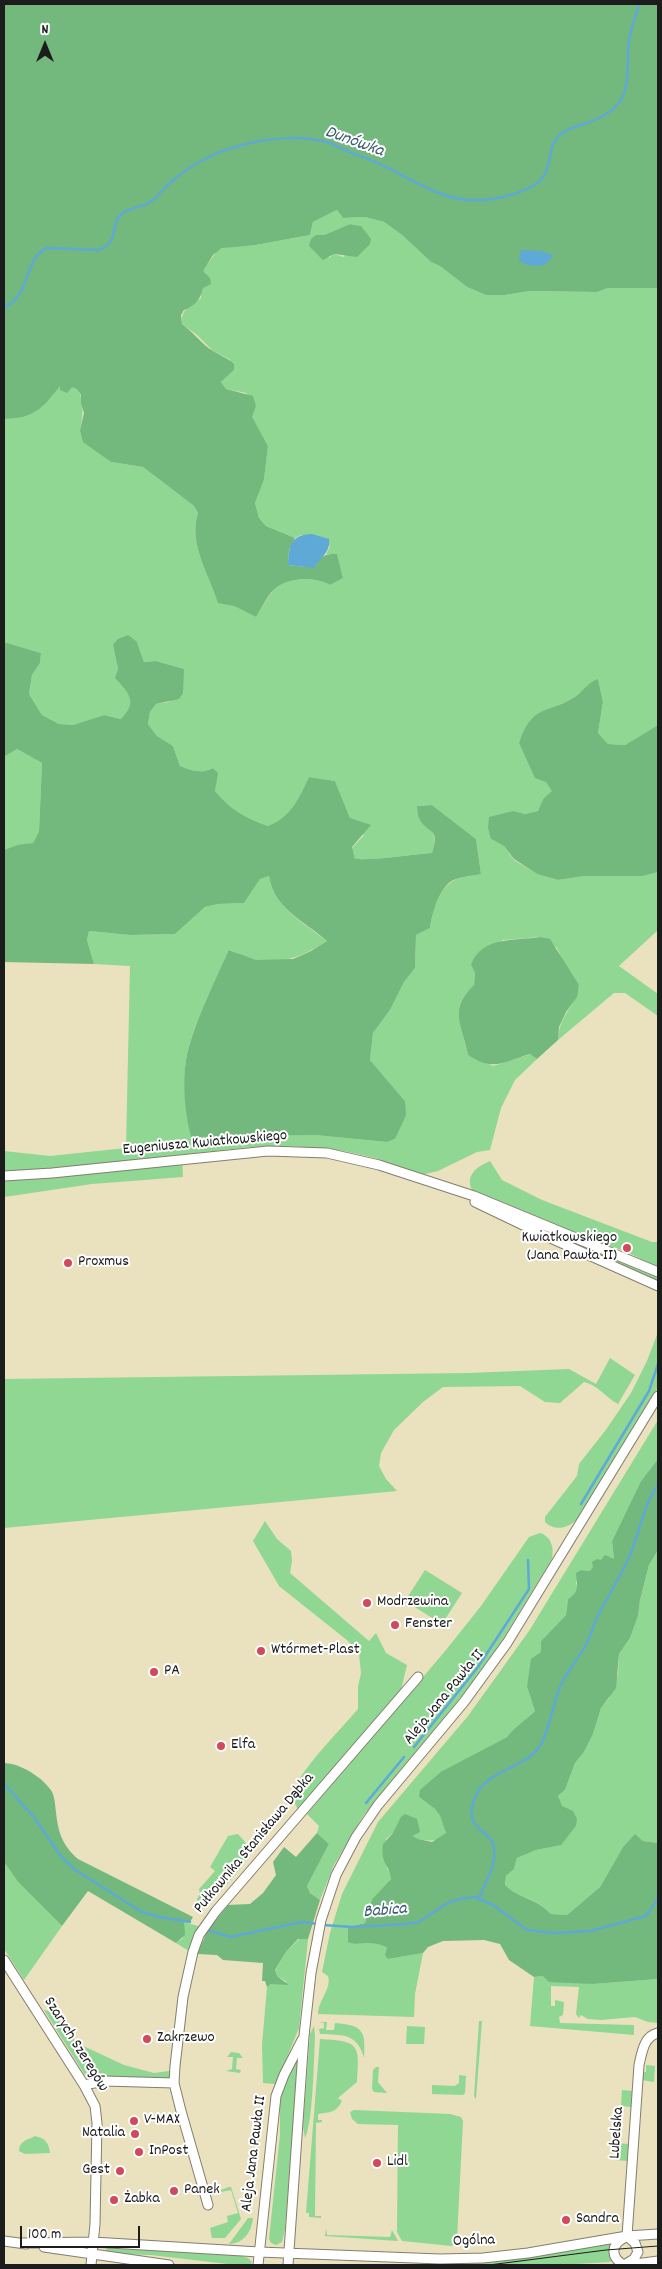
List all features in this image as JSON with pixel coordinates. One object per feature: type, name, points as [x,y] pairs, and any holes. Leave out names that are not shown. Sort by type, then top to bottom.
[{"type":"street","name":"Eugeniusza Kwiatkowskiego","points":[[4,1176],[52,1173],[246,1152],[290,1151],[327,1154],[358,1159],[463,1193],[572,1235],[658,1272]]},
{"type":"street","name":"Eugeniusza Kwiatkowskiego","points":[[463,1193],[472,1201],[524,1226],[658,1286]]},
{"type":"street","name":"Aleja Jana Pawła II","points":[[289,2252],[304,2036],[311,1973],[316,1939],[331,1887],[356,1837],[378,1805],[464,1702],[507,1643],[658,1396]]},
{"type":"street","name":"Pułkownika Stanisława Dąbka","points":[[208,2205],[174,2083],[183,1997],[193,1952],[199,1936],[208,1921],[418,1677]]},
{"type":"street","name":"Szarych Szeregów","points":[[4,1960],[92,2098],[96,2115],[94,2242],[91,2265]]},
{"type":"street","name":"Lubelska","points":[[627,2236],[637,2079],[643,2048],[654,2034]]},
{"type":"street","name":"Aleja Jana Pawła II","points":[[259,2252],[276,2096],[284,2075],[304,2036]]},
{"type":"street","points":[[84,2085],[104,2081],[174,2083]]},
{"type":"street","name":"Ogólna","points":[[22,2243],[94,2242],[259,2252],[440,2259],[483,2258],[528,2253],[627,2236],[658,2234]]},
{"type":"street","points":[[624,2265],[634,2259],[638,2252],[634,2243],[627,2236],[616,2243],[613,2252],[616,2260],[624,2265],[658,2261]]},
{"type":"street","points":[[4,2241],[169,2265]]},
{"type":"street","points":[[258,2265],[259,2252]]},
{"type":"street","points":[[288,2265],[289,2252]]},
{"type":"green space","points":[[4,4],[658,4],[658,288],[608,288],[597,292],[529,291],[505,295],[486,295],[467,287],[440,266],[431,262],[402,235],[384,222],[365,217],[343,218],[337,210],[313,222],[310,235],[256,245],[222,248],[213,255],[203,271],[210,278],[211,284],[203,288],[197,302],[184,310],[181,315],[182,324],[209,348],[234,364],[234,370],[221,382],[226,389],[253,396],[256,406],[252,417],[268,446],[264,480],[255,503],[259,518],[266,526],[295,538],[289,550],[288,565],[307,567],[316,565],[324,556],[337,554],[343,578],[330,585],[311,579],[289,581],[277,587],[271,593],[256,617],[234,606],[218,603],[198,547],[196,525],[198,513],[194,506],[143,467],[111,462],[83,442],[80,430],[84,413],[81,395],[77,389],[72,387],[67,393],[60,390],[60,386],[48,401],[36,411],[23,417],[4,419]]},
{"type":"green space","points":[[337,210],[343,218],[365,217],[384,222],[402,235],[431,262],[440,266],[467,287],[486,295],[505,295],[529,291],[597,292],[608,288],[658,288],[658,725],[625,745],[608,744],[598,733],[603,702],[598,679],[569,700],[533,717],[528,723],[519,743],[525,755],[553,791],[543,799],[538,811],[525,814],[512,811],[491,839],[504,846],[514,860],[537,874],[558,880],[584,876],[643,876],[658,872],[658,930],[619,966],[658,994],[658,1016],[625,993],[614,993],[558,1040],[561,1024],[575,999],[579,985],[564,964],[557,948],[540,937],[503,940],[471,965],[475,973],[474,985],[461,1002],[459,1010],[459,1018],[468,1055],[493,1066],[531,1054],[537,1059],[515,1080],[501,1108],[490,1150],[477,1152],[438,1171],[421,1175],[375,1158],[344,1151],[294,1146],[250,1147],[50,1169],[4,1172],[4,1151],[50,1156],[126,1148],[130,966],[94,964],[87,940],[89,931],[130,935],[175,934],[205,907],[218,904],[244,903],[260,879],[269,876],[272,887],[283,905],[300,921],[327,941],[293,958],[275,961],[256,960],[230,950],[199,1018],[186,1060],[185,1098],[191,1136],[315,1135],[387,1142],[395,1139],[405,1101],[370,1060],[373,1033],[390,1010],[404,982],[415,968],[416,935],[430,928],[434,910],[442,892],[453,881],[481,874],[476,839],[432,805],[417,806],[422,820],[434,837],[432,853],[355,859],[352,848],[364,835],[350,818],[335,781],[309,777],[298,800],[289,812],[268,826],[260,823],[232,808],[215,791],[217,773],[213,768],[196,771],[180,766],[173,746],[157,736],[148,724],[150,712],[156,704],[169,702],[184,669],[156,661],[144,662],[137,642],[113,645],[118,669],[116,678],[125,688],[130,698],[130,708],[127,713],[122,719],[104,715],[73,725],[59,724],[42,715],[29,694],[32,675],[40,663],[41,653],[4,642],[4,419],[30,414],[37,410],[61,384],[77,388],[80,393],[82,414],[80,430],[103,456],[111,462],[143,467],[194,506],[198,513],[196,536],[201,559],[218,602],[234,606],[256,617],[271,593],[277,587],[289,581],[311,579],[330,585],[343,578],[337,555],[326,554],[330,546],[301,535],[295,538],[266,526],[259,518],[255,503],[264,480],[268,446],[251,417],[256,406],[246,393],[226,389],[221,382],[234,370],[229,359],[213,351],[197,335],[182,324],[184,311],[201,298],[202,271],[218,250],[228,246],[256,245],[310,235],[313,222]],"holes":[[[350,224],[361,226],[344,257],[334,254],[329,258],[316,235],[324,235]]]},
{"type":"green space","points":[[350,224],[361,226],[371,239],[370,244],[357,257],[334,254],[323,260],[309,246],[311,239],[316,235],[324,235]]},
{"type":"green space","points":[[128,635],[137,642],[144,662],[156,661],[184,669],[183,693],[179,699],[156,704],[150,712],[148,724],[157,736],[173,746],[180,766],[197,771],[213,768],[218,773],[215,791],[232,808],[245,816],[268,826],[276,822],[289,812],[309,777],[335,781],[350,818],[371,825],[352,847],[355,859],[432,853],[434,835],[419,818],[417,806],[432,805],[476,839],[481,874],[453,880],[442,891],[434,910],[430,928],[416,935],[415,968],[404,982],[390,1010],[373,1033],[370,1060],[405,1101],[406,1115],[395,1139],[387,1142],[315,1135],[191,1137],[185,1098],[186,1060],[193,1033],[229,950],[256,960],[293,959],[327,941],[283,906],[272,887],[269,876],[260,879],[244,903],[218,904],[205,907],[175,934],[130,935],[89,931],[87,940],[94,964],[4,962],[4,850],[18,845],[33,843],[39,831],[42,763],[17,749],[4,757],[4,642],[41,653],[40,663],[32,675],[29,694],[42,715],[59,724],[73,725],[104,715],[121,719],[126,713],[129,708],[130,698],[115,678],[118,669],[113,645],[118,639]]},
{"type":"green space","points":[[598,679],[603,702],[598,733],[608,744],[625,745],[658,725],[658,872],[643,876],[584,876],[558,880],[537,874],[514,859],[504,846],[491,839],[488,828],[489,817],[513,811],[525,814],[538,811],[543,799],[552,791],[546,782],[535,778],[519,743],[524,730],[535,715],[566,702]]},
{"type":"green space","points":[[17,749],[42,763],[39,831],[33,843],[4,850],[4,757]]},
{"type":"green space","points":[[540,937],[550,939],[579,985],[577,997],[566,1012],[559,1027],[558,1040],[537,1059],[530,1054],[499,1064],[492,1064],[477,1060],[468,1055],[459,1018],[459,1010],[461,1002],[474,985],[475,973],[471,965],[476,956],[482,949],[491,944]]},
{"type":"green space","points":[[182,1159],[183,1177],[92,1184],[4,1197],[4,1176]]},
{"type":"green space","points":[[490,1161],[502,1180],[542,1200],[652,1242],[658,1242],[658,1269],[624,1251],[601,1244],[474,1193],[470,1182],[473,1173],[480,1166]]},
{"type":"green space","points":[[474,1198],[658,1274],[658,1283]]},
{"type":"green space","points":[[658,1332],[658,1385],[656,1391],[578,1519],[562,1528],[549,1525],[545,1522],[545,1517],[577,1476],[579,1464],[631,1393],[647,1361]]},
{"type":"green space","points":[[610,1358],[635,1375],[618,1404],[593,1386],[584,1382],[560,1403],[545,1402],[520,1386],[443,1387],[423,1402],[394,1430],[381,1453],[379,1466],[386,1479],[397,1491],[4,1528],[4,1379],[468,1373],[569,1369],[596,1384]]},
{"type":"green space","points":[[658,1420],[658,1459],[641,1481],[612,1541],[614,1559],[601,1560],[590,1571],[581,1570],[576,1583],[578,1588],[575,1595],[568,1599],[566,1615],[541,1641],[541,1652],[527,1687],[535,1711],[507,1737],[442,1771],[419,1797],[435,1809],[440,1816],[446,1833],[441,1838],[428,1841],[393,1833],[386,1839],[387,1869],[391,1873],[391,1879],[372,1899],[365,1923],[348,1927],[360,1943],[375,1942],[387,1948],[388,1959],[423,1953],[415,1994],[414,2017],[318,2014],[329,1981],[328,1976],[322,1972],[330,1933],[342,1894],[378,1822],[468,1716],[529,1631]]},
{"type":"green space","points":[[658,1459],[658,1550],[649,1565],[638,1616],[630,1638],[619,1654],[616,1688],[601,1708],[593,1734],[584,1752],[575,1763],[565,1790],[558,1796],[562,1806],[573,1811],[577,1819],[576,1826],[561,1845],[536,1850],[517,1858],[514,1869],[506,1876],[505,1885],[515,1893],[540,1905],[551,1914],[567,1915],[600,1887],[623,1847],[635,1834],[643,1841],[658,1843],[658,1979],[593,1984],[549,1982],[543,1976],[534,1977],[509,1960],[500,1944],[484,1940],[443,1941],[428,1947],[423,1953],[388,1959],[385,1955],[387,1948],[381,1945],[348,1942],[348,1927],[365,1923],[372,1899],[391,1879],[383,1856],[383,1844],[393,1833],[401,1817],[405,1814],[417,1819],[420,1832],[412,1836],[418,1839],[432,1842],[446,1833],[440,1816],[435,1809],[419,1797],[420,1790],[442,1771],[507,1737],[535,1711],[527,1687],[531,1659],[541,1652],[541,1641],[566,1615],[568,1599],[577,1588],[576,1573],[581,1570],[590,1571],[593,1567],[592,1562],[597,1559],[601,1560],[605,1555],[614,1559],[612,1541],[641,1481]]},
{"type":"green space","points":[[265,1521],[277,1539],[291,1551],[290,1573],[369,1641],[376,1633],[386,1653],[407,1665],[401,1690],[299,1810],[295,1803],[294,1794],[299,1779],[358,1709],[358,1687],[361,1673],[359,1654],[348,1641],[279,1586],[253,1541]]},
{"type":"green space","points":[[540,1533],[550,1540],[553,1551],[552,1559],[498,1647],[467,1690],[363,1816],[334,1865],[320,1900],[310,1893],[307,1886],[329,1844],[317,1833],[319,1826],[307,1814],[446,1650],[481,1606],[529,1537]]},
{"type":"green space","points":[[658,1550],[658,1843],[643,1841],[635,1835],[623,1847],[600,1887],[567,1915],[551,1914],[534,1901],[505,1886],[506,1876],[514,1869],[517,1858],[536,1850],[560,1845],[576,1826],[561,1806],[558,1796],[565,1790],[575,1763],[584,1752],[593,1734],[601,1708],[609,1698],[618,1674],[619,1654],[630,1638],[638,1616],[649,1565]]},
{"type":"green space","points":[[425,1570],[462,1593],[442,1624],[405,1601]]},
{"type":"green space","points":[[4,1763],[24,1768],[31,1772],[52,1792],[62,1838],[68,1849],[78,1859],[193,1917],[190,1922],[184,1922],[185,1935],[176,1943],[88,1891],[62,1926],[18,1882],[4,1862]]},
{"type":"green space","points":[[317,1833],[329,1844],[307,1886],[310,1893],[320,1900],[308,1939],[298,1939],[286,1952],[275,1970],[277,1976],[289,1985],[271,1984],[267,1987],[265,1981],[262,1981],[263,1963],[223,1960],[217,1955],[197,1954],[208,1930],[228,1905],[250,1904],[263,1893],[276,1875],[273,1862],[284,1847],[296,1857]]},
{"type":"green space","points":[[238,1834],[245,1842],[248,1850],[240,1869],[211,1902],[199,1905],[197,1899],[200,1894],[199,1889],[215,1871],[210,1867],[228,1836]]},
{"type":"green space","points":[[4,1862],[18,1882],[62,1926],[24,1980],[4,1949]]},
{"type":"green space","points":[[184,1922],[201,1927],[189,1951],[176,1943],[183,1938]]},
{"type":"green space","points":[[299,1939],[308,1939],[299,2028],[276,2084],[263,2083],[262,2045],[267,1987],[271,1984],[287,1982],[277,1976],[275,1971],[286,1952]]},
{"type":"green space","points":[[543,1976],[593,1984],[658,1979],[658,2023],[648,2022],[635,2017],[601,2020],[588,2019],[581,2015],[579,2018],[576,2014],[579,1987],[551,1986],[551,2006],[555,2006],[555,2000],[564,2002],[563,2015],[559,2017],[560,2023],[634,2025],[634,2035],[530,2026],[534,1977]]},
{"type":"green space","points":[[44,2010],[54,2012],[63,2027],[79,2044],[124,2065],[154,2073],[169,2071],[170,2084],[90,2083]]},
{"type":"green space","points":[[479,2021],[482,2021],[476,2099],[474,2096]]},
{"type":"green space","points":[[319,2022],[327,2022],[326,2030],[334,2030],[335,2023],[352,2026],[361,2031],[364,2041],[364,2058],[357,2044],[348,2037],[320,2034],[319,2029],[324,2028],[324,2023]]},
{"type":"green space","points":[[314,2026],[314,2073],[310,2119],[305,2138],[303,2126],[310,2034]]},
{"type":"green space","points":[[407,2026],[425,2027],[424,2044],[406,2044]]},
{"type":"green space","points":[[320,2039],[350,2043],[357,2052],[358,2060],[357,2082],[338,2098],[342,2101],[340,2105],[335,2110],[318,2114],[318,2120],[322,2120],[322,2122],[316,2123],[315,2216],[321,2216],[321,2218],[309,2217],[309,2213],[306,2213]]},
{"type":"green space","points":[[301,2046],[285,2229],[282,2242],[276,2245],[271,2243],[269,2239],[280,2135],[280,2101],[287,2075]]},
{"type":"green space","points":[[231,2052],[239,2053],[243,2058],[237,2058],[236,2069],[241,2070],[240,2073],[226,2071],[232,2069],[233,2057],[227,2057]]},
{"type":"green space","points":[[646,2065],[655,2066],[654,2082],[642,2080],[642,2072],[646,2072]]},
{"type":"green space","points":[[379,2067],[378,2082],[387,2093],[374,2092],[372,2089],[373,2070]]},
{"type":"green space","points":[[459,2075],[466,2076],[465,2093],[463,2095],[432,2094],[432,2085],[455,2086],[459,2083]]},
{"type":"green space","points":[[622,2090],[632,2091],[631,2107],[621,2106]]},
{"type":"green space","points":[[354,2110],[450,2114],[461,2117],[463,2121],[457,2239],[452,2246],[402,2241],[397,2232],[398,2125],[358,2124],[352,2119],[350,2112]]},
{"type":"green space","points":[[35,2136],[46,2142],[50,2153],[25,2154],[19,2151],[22,2143]]},
{"type":"green space","points":[[617,2143],[628,2144],[627,2161],[616,2160]]},
{"type":"green space","points":[[231,2187],[241,2219],[225,2238],[212,2238],[210,2228],[228,2222],[227,2216],[238,2213],[231,2190],[221,2192],[221,2190]]},
{"type":"green space","points":[[248,2218],[253,2218],[251,2228],[246,2236],[239,2242],[229,2244]]},
{"type":"green space","points":[[326,2228],[327,2235],[390,2237],[392,2230],[398,2241],[325,2236]]},
{"type":"green space","points":[[606,2243],[610,2245],[609,2254],[612,2259],[610,2262],[559,2265],[460,2265],[541,2255]]},
{"type":"green space","points":[[108,2248],[233,2254],[248,2258],[252,2262],[250,2265],[236,2265],[151,2255],[115,2254],[104,2251]]},
{"type":"water","points":[[521,250],[541,251],[553,255],[547,263],[533,266],[519,261]]},
{"type":"water","points":[[312,534],[329,539],[328,548],[314,568],[288,565],[290,547],[295,539]]},
{"type":"waterway","name":"Dunówka","points":[[4,307],[13,302],[19,295],[34,260],[47,248],[98,250],[105,247],[113,238],[119,216],[124,212],[149,203],[179,175],[198,163],[240,145],[271,139],[291,138],[311,139],[330,143],[381,164],[432,190],[458,199],[487,200],[508,196],[527,189],[540,181],[544,176],[551,149],[560,135],[570,129],[599,118],[611,111],[619,103],[626,85],[629,40],[639,4]]},
{"type":"waterway","points":[[581,1504],[649,1391],[658,1364]]},
{"type":"waterway","points":[[479,1898],[492,1868],[494,1848],[492,1842],[475,1824],[472,1818],[474,1800],[486,1782],[524,1760],[540,1746],[547,1731],[561,1685],[587,1643],[598,1615],[619,1578],[649,1501],[658,1485]]},
{"type":"waterway","points":[[414,1747],[478,1667],[529,1589],[528,1560]]},
{"type":"waterway","points":[[366,1803],[404,1757]]},
{"type":"waterway","name":"Babica","points":[[4,1784],[34,1817],[60,1855],[74,1869],[140,1911],[159,1917],[190,1922]]},
{"type":"waterway","name":"Babica","points":[[323,1925],[352,1927],[419,1922],[444,1905],[459,1899],[475,1897],[493,1905],[527,1930],[554,1933],[590,1931],[646,1916],[658,1899]]},
{"type":"waterway","name":"Babica","points":[[208,1930],[230,1937],[302,1922],[318,1924]]},
{"type":"tram line","points":[[489,2265],[606,2250],[658,2246]]},
{"type":"place","name":"Kwiatkowskiego (Jana Pawła II)","points":[[627,1248]]},
{"type":"place","name":"Proxmus","points":[[68,1263]]},
{"type":"place","name":"Modrzewina","points":[[367,1603]]},
{"type":"place","name":"Fenster","points":[[395,1625]]},
{"type":"place","name":"Wtórmet-Plast","points":[[261,1651]]},
{"type":"place","name":"PA","points":[[154,1672]]},
{"type":"place","name":"Elfa","points":[[221,1746]]},
{"type":"place","name":"Zakrzewo","points":[[147,2039]]},
{"type":"place","name":"V-MAX","points":[[134,2121]]},
{"type":"place","name":"Natalia","points":[[135,2134]]},
{"type":"place","name":"InPost","points":[[139,2152]]},
{"type":"place","name":"Lidl","points":[[377,2163]]},
{"type":"place","name":"Gest","points":[[120,2171]]},
{"type":"place","name":"Panek","points":[[174,2191]]},
{"type":"place","name":"Żabka","points":[[114,2200]]},
{"type":"place","name":"Sandra","points":[[566,2220]]}]
